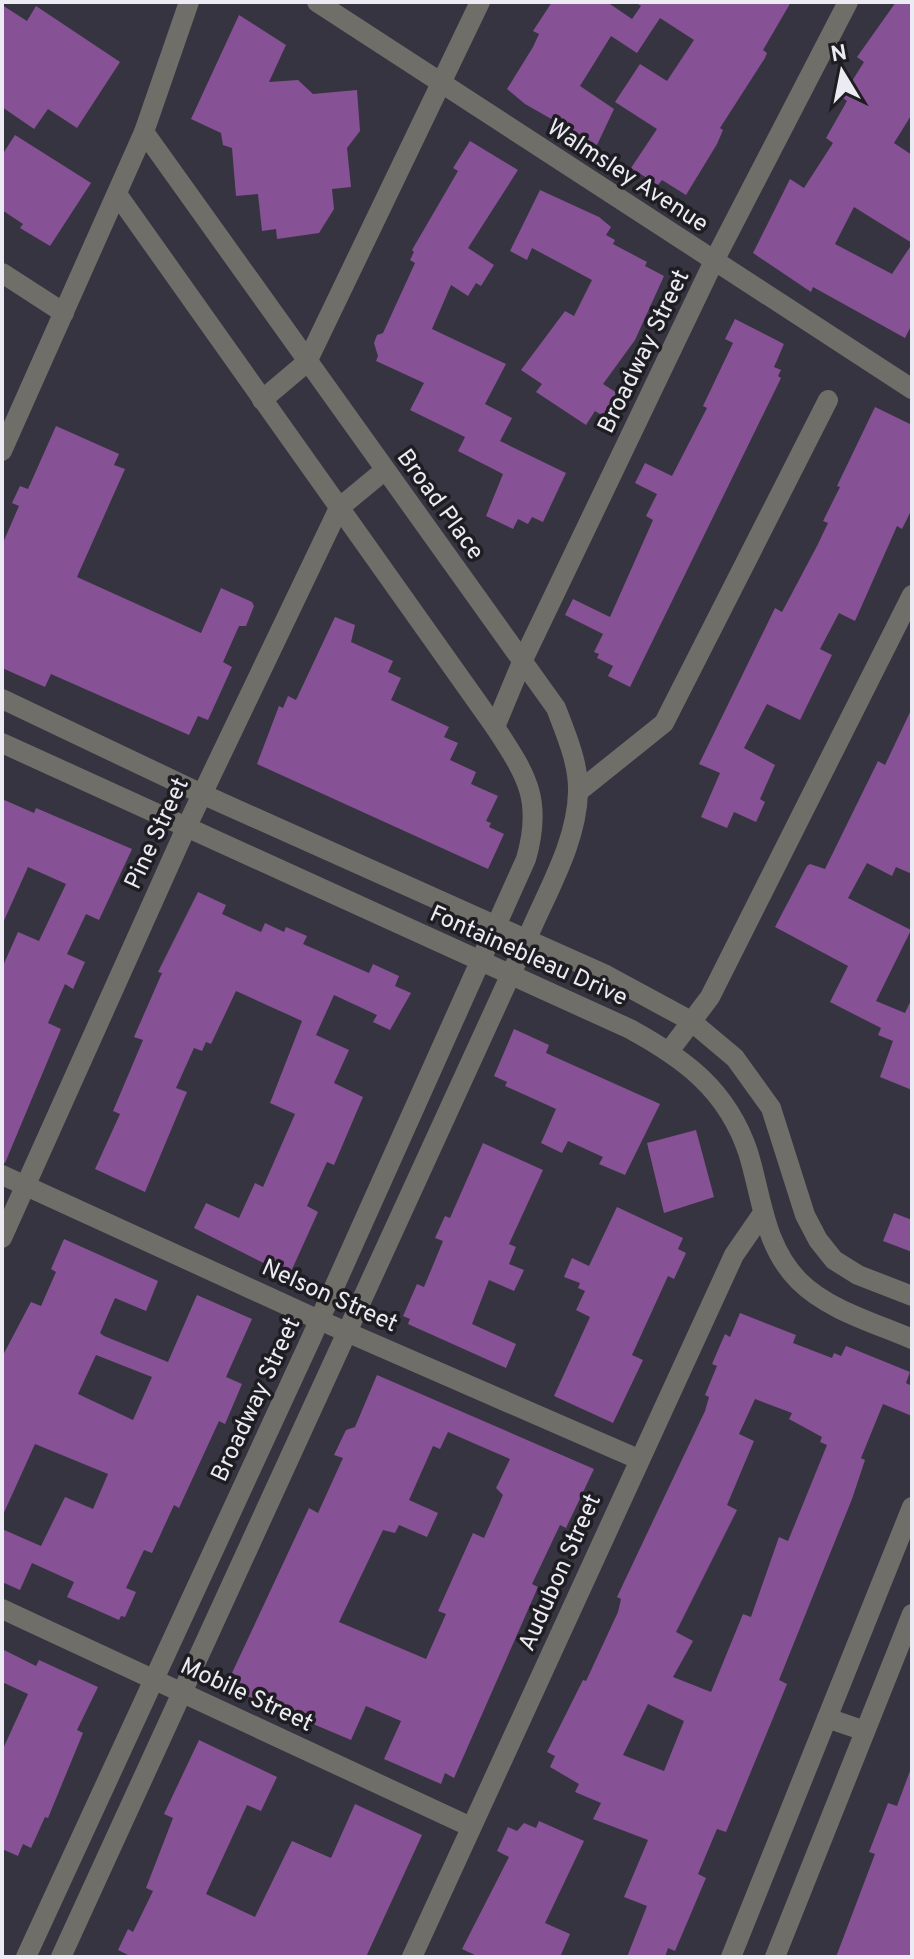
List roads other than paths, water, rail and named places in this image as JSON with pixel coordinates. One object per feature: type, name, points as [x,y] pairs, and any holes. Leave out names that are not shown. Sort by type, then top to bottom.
[{"type":"street","points":[[2,451],[144,132],[189,2]]},
{"type":"street","name":"Walmsley Avenue","points":[[317,2],[439,85],[912,389]]},
{"type":"street","points":[[262,400],[307,362],[480,2]]},
{"type":"street","name":"Broadway Street","points":[[26,1957],[319,1320],[526,859],[533,833],[535,807],[512,754],[495,727],[522,662],[714,261],[848,2]]},
{"type":"street","name":"Broad Place","points":[[144,132],[556,708],[570,749],[578,792],[572,832],[527,939]]},
{"type":"street","points":[[117,194],[495,727]]},
{"type":"street","points":[[2,273],[64,313]]},
{"type":"street","points":[[578,792],[664,723],[828,400]]},
{"type":"street","name":"Pine Street","points":[[2,1238],[186,828],[339,508],[385,470]]},
{"type":"street","points":[[670,1050],[710,997],[912,595]]},
{"type":"street","name":"Fontainebleau Drive","points":[[2,699],[202,794],[606,975],[691,1021],[735,1058],[771,1108],[805,1215],[818,1240],[834,1260],[858,1275],[912,1296]]},
{"type":"street","name":"Fontainebleau Drive","points":[[2,743],[670,1050],[696,1069],[719,1093],[733,1116],[748,1152],[763,1213],[787,1267],[812,1293],[912,1339]]},
{"type":"street","points":[[61,1957],[527,939]]},
{"type":"street","name":"Nelson Street","points":[[2,1175],[319,1320],[638,1459]]},
{"type":"street","name":"Audubon Street","points":[[412,1957],[734,1255],[763,1213]]},
{"type":"street","points":[[731,1957],[912,1507]]},
{"type":"street","name":"Mobile Street","points":[[2,1609],[471,1827]]},
{"type":"street","points":[[775,1957],[912,1614]]},
{"type":"street","points":[[827,1718],[865,1731]]}]
